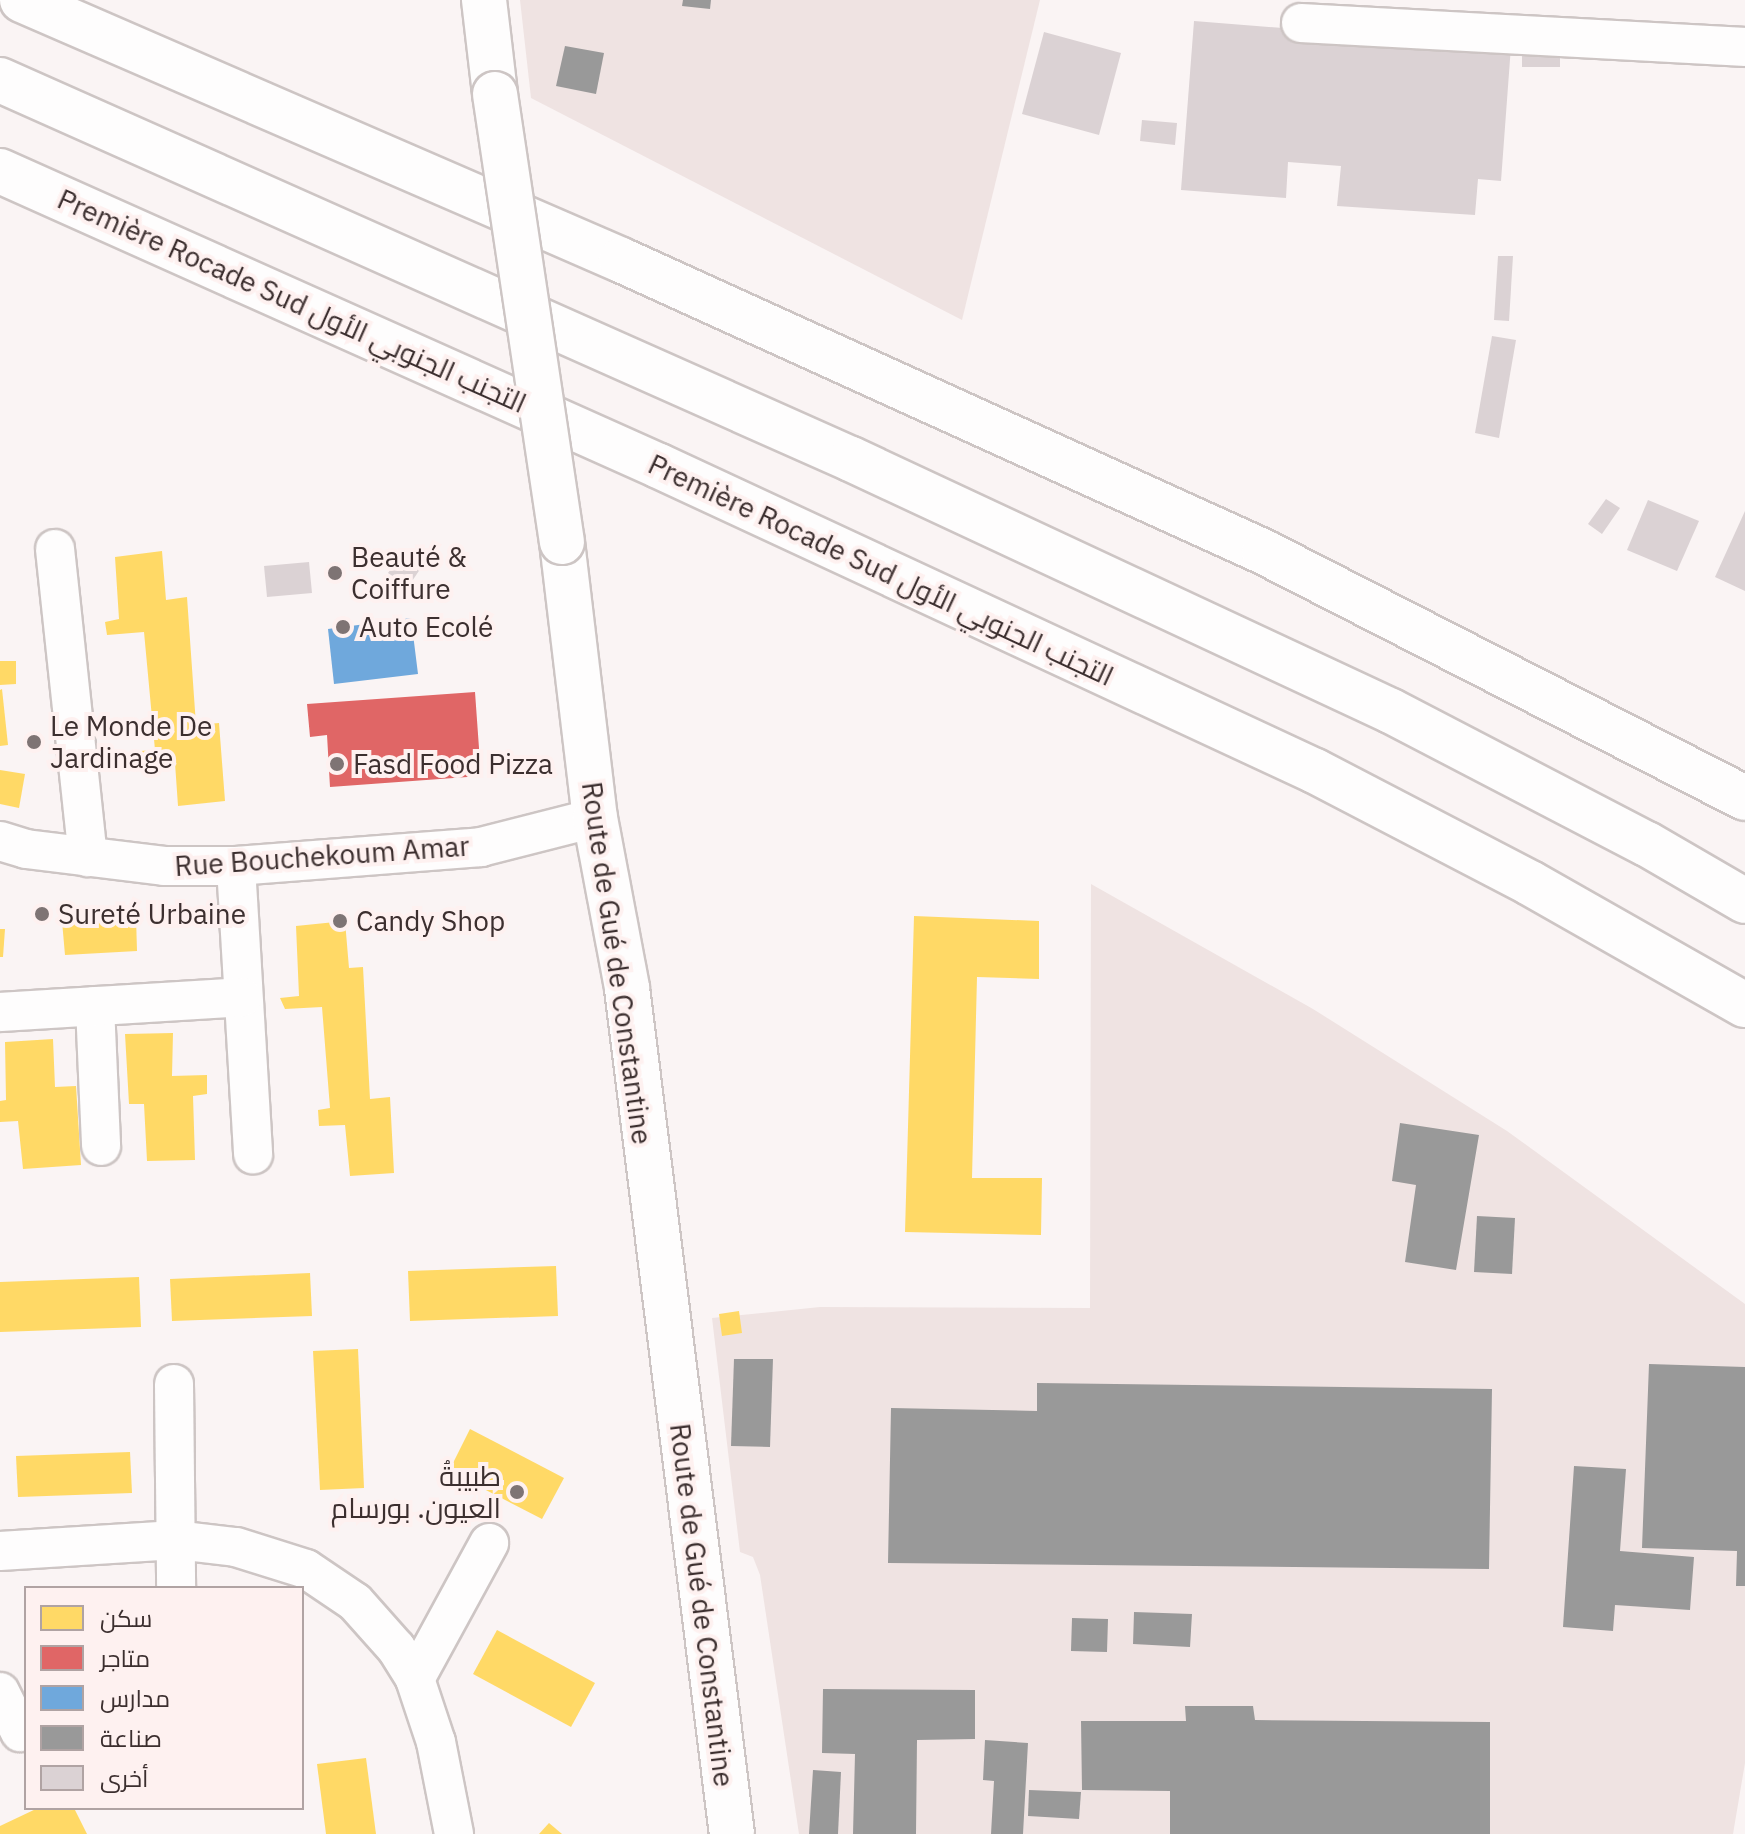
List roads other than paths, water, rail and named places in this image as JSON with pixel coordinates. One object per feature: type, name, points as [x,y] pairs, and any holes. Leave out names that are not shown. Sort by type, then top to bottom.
[{"type":"main road","points":[[22,0],[650,273],[1264,552],[1745,798]]},
{"type":"main road","points":[[42,0],[121,43]]},
{"type":"main road","name":"Route de Gué de Constantine","points":[[484,0],[495,94],[562,542],[595,818],[627,988],[732,1834]]},
{"type":"main road","points":[[0,80],[851,459],[1391,711],[1647,844],[1745,901]]},
{"type":"main road","name":"Première Rocade Sud التجنب الجنوبي الأول","points":[[0,171],[673,473],[1315,771],[1530,883],[1745,1005]]},
{"type":"street","points":[[1301,23],[1745,47]]},
{"type":"street","points":[[55,549],[88,857]]},
{"type":"street","name":"Rue Bouchekoum Amar","points":[[0,841],[88,857],[164,866],[236,866],[481,847],[595,818]]},
{"type":"street","points":[[236,866],[253,1155]]},
{"type":"street","points":[[0,1012],[243,997]]},
{"type":"street","points":[[95,1006],[101,1146]]},
{"type":"street","points":[[174,1384],[176,1586]]},
{"type":"street","points":[[0,1551],[176,1540],[236,1547],[306,1569],[355,1602],[396,1648],[415,1679],[436,1742],[454,1834]]},
{"type":"street","points":[[415,1679],[489,1543]]},
{"type":"street","points":[[0,1692],[20,1732]]},
{"type":"place","name":"Beauté & Coiffure","points":[[335,573]]},
{"type":"place","name":"Auto Ecolé","points":[[343,627]]},
{"type":"place","name":"Le Monde De Jardinage","points":[[34,742]]},
{"type":"place","name":"Fasd Food Pizza","points":[[337,764]]},
{"type":"place","name":"Sureté Urbaine","points":[[42,914]]},
{"type":"place","name":"Candy Shop","points":[[340,921]]},
{"type":"place","name":"طبيبةُ العيون. بورسام","points":[[517,1492]]}]
